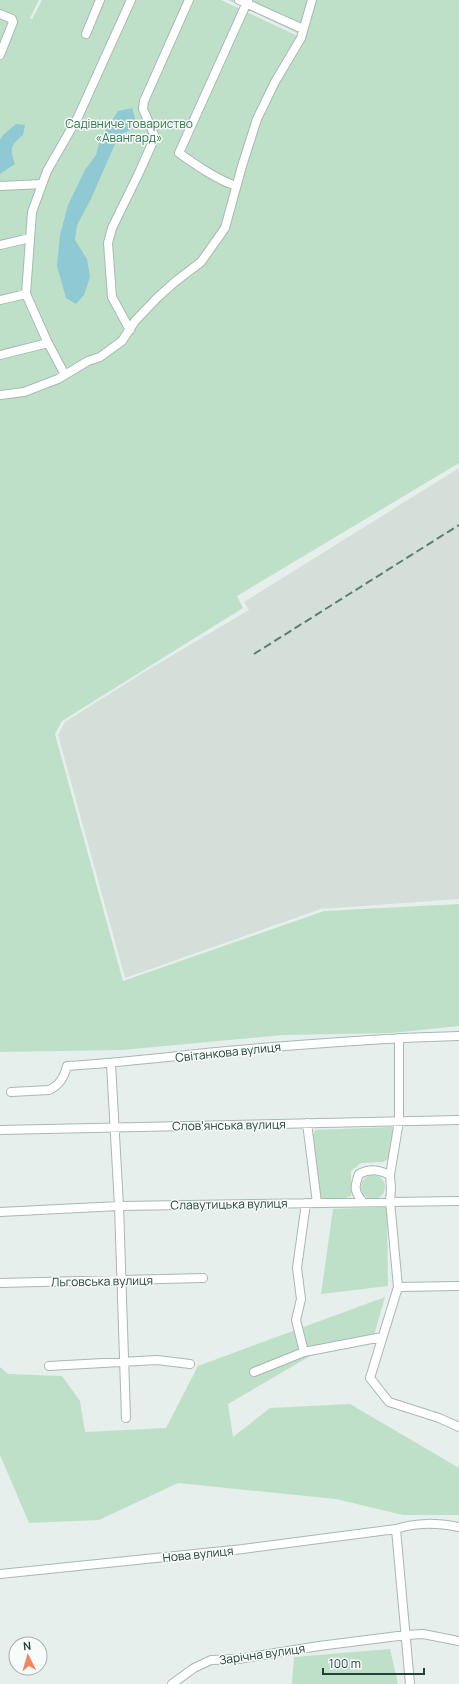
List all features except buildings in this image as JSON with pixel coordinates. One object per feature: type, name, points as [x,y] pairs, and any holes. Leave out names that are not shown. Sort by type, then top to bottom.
[{"type":"street","points":[[86,34],[100,0]]},
{"type":"street","points":[[65,375],[48,343],[26,294],[32,212],[47,171],[78,117],[131,0]]},
{"type":"street","points":[[130,330],[112,297],[108,242],[112,228],[155,137],[143,109],[144,101],[189,0]]},
{"type":"street","points":[[0,395],[24,392],[58,380],[88,361],[100,357],[122,341],[135,321],[158,297],[201,262],[225,228],[236,186],[257,119],[275,82],[301,38],[312,0]]},
{"type":"street","points":[[236,186],[192,162],[179,152],[245,1],[303,29]]},
{"type":"street","points":[[0,14],[12,19],[14,22],[0,54]]},
{"type":"street","points":[[0,186],[42,184]]},
{"type":"street","points":[[0,245],[30,238]]},
{"type":"street","points":[[0,300],[26,294]]},
{"type":"street","points":[[0,355],[48,343]]},
{"type":"street","name":"Світанкова вулиця","points":[[11,1092],[49,1090],[63,1078],[67,1066],[111,1064],[225,1051],[399,1038],[459,1036]]},
{"type":"street","points":[[399,1038],[399,1121],[390,1175],[390,1202],[398,1287],[370,1378],[389,1402],[439,1418],[459,1427]]},
{"type":"street","points":[[111,1064],[119,1206],[126,1418]]},
{"type":"street","name":"Словʼянська вулиця","points":[[0,1130],[459,1120]]},
{"type":"street","points":[[307,1123],[317,1203]]},
{"type":"street","points":[[363,1202],[356,1194],[356,1182],[359,1174],[366,1170],[375,1170],[390,1175]]},
{"type":"street","name":"Славутицька вулиця","points":[[0,1212],[119,1206],[459,1201]]},
{"type":"street","points":[[304,1352],[296,1320],[301,1299],[297,1268],[306,1203]]},
{"type":"street","name":"Льговська вулиця","points":[[0,1283],[203,1278]]},
{"type":"street","points":[[398,1287],[459,1286]]},
{"type":"street","points":[[254,1372],[304,1352],[382,1337]]},
{"type":"street","points":[[49,1366],[157,1360],[190,1364]]},
{"type":"street","name":"Нова вулиця","points":[[0,1574],[243,1549],[396,1529],[412,1524],[442,1524],[459,1527]]},
{"type":"street","points":[[396,1529],[410,1684]]},
{"type":"street","name":"Зарічна вулиця","points":[[172,1684],[194,1668],[211,1660],[238,1659],[319,1646],[406,1635],[423,1634],[459,1641]]},
{"type":"shaded area","points":[[459,468],[459,899],[321,909],[125,978],[58,735],[65,722],[149,669],[249,610],[244,602]]},
{"type":"green space","name":"Садівниче товариство «Авангард»","points":[[0,0],[39,0],[30,18],[32,19],[42,0],[221,0],[302,38],[303,36],[228,0],[459,0],[459,463],[237,596],[243,608],[62,721],[55,734],[123,981],[324,911],[459,904],[459,1026],[392,1033],[283,1035],[122,1050],[0,1052]]},
{"type":"green space","points":[[392,1127],[394,1133],[388,1159],[383,1162],[361,1163],[351,1171],[351,1196],[345,1198],[321,1199],[313,1135],[315,1130]]},
{"type":"green space","points":[[373,1175],[382,1178],[385,1187],[382,1196],[373,1199],[364,1196],[361,1187],[364,1178]]},
{"type":"green space","points":[[387,1207],[388,1286],[321,1294],[333,1209]]},
{"type":"green space","points":[[385,1297],[373,1339],[367,1345],[324,1348],[228,1404],[233,1437],[270,1408],[350,1404],[459,1468],[459,1515],[403,1515],[336,1499],[178,1483],[99,1520],[29,1523],[0,1455],[0,1367],[8,1374],[62,1376],[80,1401],[85,1432],[166,1428],[198,1366]]},
{"type":"green space","points":[[390,1649],[398,1684],[292,1684],[294,1657]]},
{"type":"water","points":[[132,108],[135,118],[133,129],[119,135],[90,201],[77,225],[75,240],[87,259],[90,277],[84,295],[76,304],[66,298],[57,266],[60,235],[68,205],[85,170],[96,155],[100,139],[118,111]]},
{"type":"water","points":[[16,124],[25,125],[23,135],[12,147],[12,154],[15,164],[0,174],[0,140],[3,135]]},
{"type":"railway","points":[[254,654],[459,525]]}]
